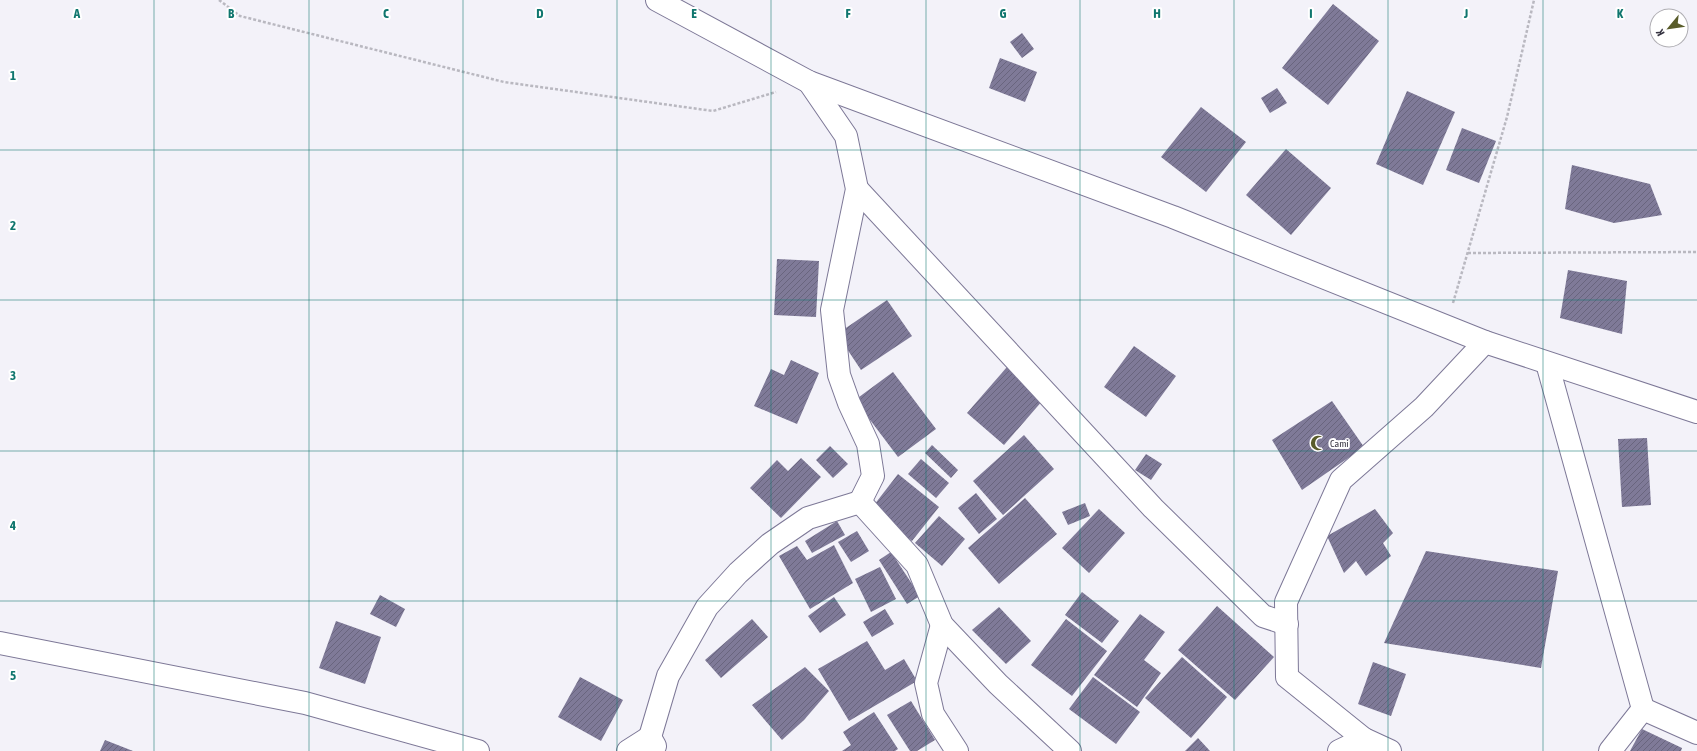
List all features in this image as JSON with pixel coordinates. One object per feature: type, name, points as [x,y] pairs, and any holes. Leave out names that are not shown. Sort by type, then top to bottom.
[{"type":"street","points":[[657,0],[809,82],[1173,217],[1485,342],[1697,412]]},
{"type":"street","points":[[628,751],[653,746],[668,676],[707,607],[738,574],[770,544],[808,518],[860,502],[874,476],[868,444],[848,403],[839,375],[832,310],[857,189],[846,136],[809,82]]},
{"type":"street","points":[[857,189],[1153,508],[1263,616],[1287,624]]},
{"type":"street","points":[[1390,751],[1364,739],[1287,677],[1286,602],[1342,480],[1424,407],[1485,342]]},
{"type":"street","points":[[1548,363],[1643,709],[1697,734]]},
{"type":"street","points":[[860,502],[918,565],[942,625],[998,684],[1070,751]]},
{"type":"street","points":[[942,625],[926,683],[933,714],[957,751]]},
{"type":"street","points":[[0,643],[305,703],[478,751]]},
{"type":"street","points":[[1610,751],[1643,709]]},
{"type":"street","points":[[1339,751],[1364,739]]},
{"type":"path","points":[[218,0],[240,16],[504,82],[713,111],[809,82]]},
{"type":"path","points":[[1446,327],[1507,117],[1534,0]]},
{"type":"path","points":[[1468,253],[1697,252]]},
{"type":"building","points":[[1333,4],[1379,41],[1328,105],[1282,68]]},
{"type":"building","points":[[1022,33],[1034,49],[1022,58],[1010,42]]},
{"type":"building","points":[[1000,58],[1037,72],[1025,102],[989,88]]},
{"type":"building","points":[[1277,88],[1287,103],[1270,113],[1261,98]]},
{"type":"building","points":[[1407,91],[1455,112],[1423,185],[1376,164]]},
{"type":"building","points":[[1201,107],[1246,142],[1206,192],[1161,157]]},
{"type":"building","points":[[1462,128],[1496,141],[1479,183],[1446,170]]},
{"type":"building","points":[[1286,149],[1331,188],[1291,235],[1246,195]]},
{"type":"building","points":[[1572,165],[1650,184],[1662,215],[1614,223],[1565,209]]},
{"type":"building","points":[[777,259],[819,261],[816,317],[774,315]]},
{"type":"building","points":[[1568,270],[1627,281],[1622,334],[1560,318]]},
{"type":"building","points":[[887,300],[912,336],[861,370],[837,334]]},
{"type":"building","points":[[1134,346],[1176,376],[1146,417],[1104,387]]},
{"type":"building","points":[[791,360],[819,373],[797,424],[754,406],[771,369],[784,375]]},
{"type":"building","points":[[1007,367],[1043,400],[1004,445],[967,413]]},
{"type":"building","points":[[893,372],[936,429],[898,457],[855,400]]},
{"type":"building","name":"Cami","points":[[1332,401],[1364,447],[1302,490],[1272,440]]},
{"type":"building","points":[[1024,435],[1054,469],[1003,515],[973,481]]},
{"type":"building","points":[[1647,438],[1651,505],[1622,507],[1618,439]]},
{"type":"building","points":[[932,445],[958,470],[951,478],[925,453]]},
{"type":"building","points":[[830,446],[848,464],[833,478],[816,460]]},
{"type":"building","points":[[1146,454],[1162,464],[1151,480],[1135,470]]},
{"type":"building","points":[[801,458],[821,477],[781,518],[750,488],[777,460],[788,471]]},
{"type":"building","points":[[921,459],[949,483],[936,498],[908,474]]},
{"type":"building","points":[[898,474],[939,507],[912,541],[871,509]]},
{"type":"building","points":[[976,493],[997,519],[979,534],[958,508]]},
{"type":"building","points":[[1025,498],[1057,534],[999,584],[968,548]]},
{"type":"building","points":[[1085,503],[1090,516],[1068,525],[1062,512]]},
{"type":"building","points":[[1099,509],[1125,533],[1089,573],[1062,548]]},
{"type":"building","points":[[1375,509],[1393,533],[1383,543],[1391,556],[1366,576],[1356,561],[1344,573],[1327,536]]},
{"type":"building","points":[[939,516],[965,539],[942,566],[915,543]]},
{"type":"building","points":[[837,521],[845,535],[812,553],[805,541]]},
{"type":"building","points":[[857,531],[869,551],[851,562],[838,542]]},
{"type":"building","points":[[834,545],[853,583],[810,609],[779,556],[797,546],[807,560]]},
{"type":"building","points":[[1426,551],[1558,571],[1541,668],[1384,643]]},
{"type":"building","points":[[891,552],[920,596],[907,604],[879,560]]},
{"type":"building","points":[[880,567],[896,599],[871,612],[855,579]]},
{"type":"building","points":[[1082,592],[1119,621],[1102,643],[1065,615]]},
{"type":"building","points":[[380,595],[405,609],[396,627],[370,614]]},
{"type":"building","points":[[834,597],[846,615],[820,633],[808,616]]},
{"type":"building","points":[[1217,606],[1274,657],[1235,700],[1178,650]]},
{"type":"building","points":[[999,607],[1031,641],[1006,664],[972,630]]},
{"type":"building","points":[[885,609],[894,624],[872,637],[863,622]]},
{"type":"building","points":[[1140,614],[1165,632],[1144,660],[1161,673],[1137,707],[1094,675]]},
{"type":"building","points":[[752,619],[768,637],[721,678],[705,660]]},
{"type":"building","points":[[1066,619],[1107,651],[1072,696],[1031,665]]},
{"type":"building","points":[[336,621],[381,637],[365,684],[319,668]]},
{"type":"building","points":[[867,641],[885,670],[904,659],[917,681],[849,721],[818,669]]},
{"type":"building","points":[[1182,657],[1227,697],[1191,738],[1145,698]]},
{"type":"building","points":[[1373,662],[1406,674],[1391,716],[1358,704]]},
{"type":"building","points":[[805,667],[829,691],[804,720],[782,740],[752,705]]},
{"type":"building","points":[[580,677],[623,700],[601,741],[558,717]]},
{"type":"building","points":[[1093,677],[1140,712],[1116,744],[1069,709]]},
{"type":"building","points":[[911,701],[935,740],[917,751],[910,751],[887,715]]},
{"type":"building","points":[[874,712],[898,749],[895,751],[842,751],[851,745],[843,732]]},
{"type":"building","points":[[1642,729],[1682,748],[1681,751],[1630,751]]},
{"type":"building","points":[[1198,738],[1210,751],[1185,751]]},
{"type":"building","points":[[105,740],[133,751],[100,751]]},
{"type":"place","name":"Cami","points":[[1318,443]]}]
